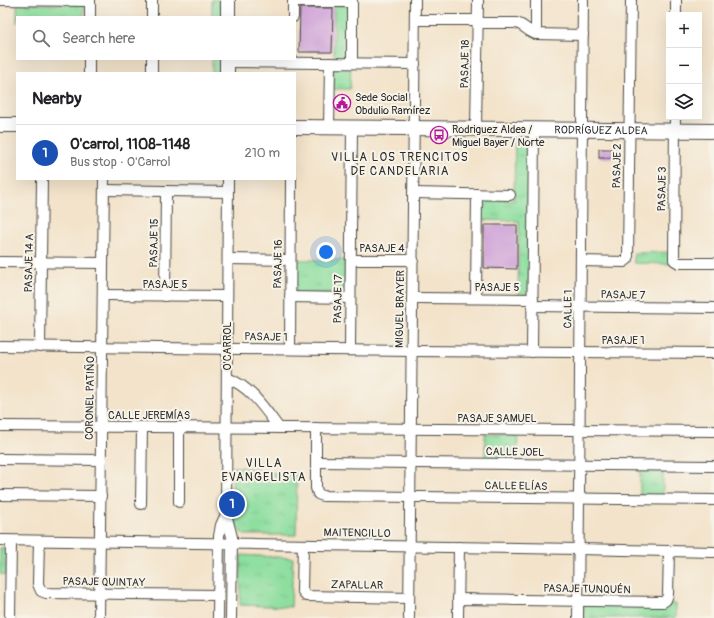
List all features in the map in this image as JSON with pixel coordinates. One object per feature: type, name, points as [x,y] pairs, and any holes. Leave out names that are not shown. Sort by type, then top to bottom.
[{"type":"main road","points":[[228,0],[228,16]]},
{"type":"main road","name":"RODRÍGUEZ ALDEA","points":[[296,127],[630,130],[675,124],[714,131]]},
{"type":"main road","points":[[0,125],[16,125]]},
{"type":"street","points":[[0,0],[90,0],[90,16]]},
{"type":"street","points":[[152,0],[152,16]]},
{"type":"street","name":"MIGUEL BRAYER","points":[[408,618],[411,463],[415,0]]},
{"type":"street","name":"PASAJE 18","points":[[476,129],[478,0]]},
{"type":"street","points":[[536,0],[536,34]]},
{"type":"street","name":"CALLE 1","points":[[578,618],[583,0]]},
{"type":"street","name":"PASAJE 2","points":[[581,262],[624,262],[628,258],[631,0]]},
{"type":"street","points":[[676,0],[676,12]]},
{"type":"street","points":[[293,16],[293,1],[352,1],[352,63]]},
{"type":"street","points":[[415,20],[472,20],[483,23],[518,23],[536,34],[583,35]]},
{"type":"street","points":[[89,60],[89,72]]},
{"type":"street","points":[[152,60],[152,72]]},
{"type":"street","points":[[227,65],[292,61],[414,64]]},
{"type":"street","points":[[330,63],[330,128]]},
{"type":"street","name":"PASAJE 3","points":[[675,124],[674,258],[675,261],[679,262],[714,263]]},
{"type":"street","name":"PASAJE 17","points":[[350,350],[352,128]]},
{"type":"street","points":[[532,352],[534,129]]},
{"type":"street","name":"PASAJE 14 A","points":[[40,347],[42,180]]},
{"type":"street","name":"CORONEL PATIÑO","points":[[99,618],[104,180]]},
{"type":"street","name":"O'CARROL","points":[[228,180],[226,514],[231,530],[232,543],[231,618]]},
{"type":"street","name":"PASAJE 16","points":[[290,350],[291,180]]},
{"type":"street","points":[[104,190],[228,192]]},
{"type":"street","name":"PASAJE 15","points":[[165,296],[166,191]]},
{"type":"street","points":[[413,193],[510,195]]},
{"type":"street","points":[[476,298],[477,194]]},
{"type":"street","points":[[228,259],[290,260]]},
{"type":"street","name":"PASAJE 4","points":[[351,260],[413,260]]},
{"type":"street","points":[[0,262],[103,263]]},
{"type":"street","name":"PASAJE 5","points":[[103,295],[227,296]]},
{"type":"street","points":[[290,297],[350,298]]},
{"type":"street","name":"PASAJE 5","points":[[412,298],[476,298],[532,302]]},
{"type":"street","name":"PASAJE 7","points":[[532,302],[580,306],[714,308]]},
{"type":"street","name":"PASAJE 1","points":[[0,346],[714,353]]},
{"type":"street","points":[[227,378],[245,388],[279,428]]},
{"type":"street","name":"CALLE JEREMÍAS","points":[[0,426],[279,428]]},
{"type":"street","points":[[141,504],[142,427]]},
{"type":"street","points":[[179,428],[179,502]]},
{"type":"street","name":"PASAJE SAMUEL","points":[[279,428],[714,431]]},
{"type":"street","points":[[316,428],[316,462]]},
{"type":"street","points":[[0,460],[101,460]]},
{"type":"street","name":"CALLE JOEL","points":[[316,462],[714,466]]},
{"type":"street","name":"CALLE ELÍAS","points":[[316,462],[316,488],[318,494],[326,497],[714,500]]},
{"type":"street","points":[[0,495],[101,496]]},
{"type":"street","name":"O'CARROL","points":[[218,618],[219,543],[221,525],[226,514]]},
{"type":"street","name":"MAITENCILLO","points":[[0,540],[714,552]]},
{"type":"street","points":[[10,618],[11,541]]},
{"type":"street","name":"PASAJE QUINTAY","points":[[39,541],[38,584],[41,590],[49,593],[218,596]]},
{"type":"street","name":"ZAPALLAR","points":[[303,545],[302,588],[304,594],[310,597],[409,598]]},
{"type":"street","points":[[458,618],[459,547]]},
{"type":"street","name":"PASAJE TUNQUÉN","points":[[458,599],[664,601],[668,595],[669,551]]},
{"type":"green space","points":[[212,0],[223,0],[223,16],[212,16]]},
{"type":"green space","points":[[17,4],[84,4],[84,16],[17,16]]},
{"type":"green space","points":[[334,5],[348,5],[350,56],[347,59],[334,59]]},
{"type":"green space","points":[[212,60],[223,60],[222,72],[212,72]]},
{"type":"green space","points":[[337,65],[351,66],[350,89],[333,89],[334,70]]},
{"type":"green space","points":[[515,137],[530,137],[529,295],[518,294],[519,221],[481,220],[481,200],[514,200]]},
{"type":"green space","points":[[669,252],[669,264],[634,263],[634,253]]},
{"type":"green space","points":[[296,260],[345,260],[345,293],[296,293]]},
{"type":"green space","points":[[485,434],[518,435],[517,461],[485,460]]},
{"type":"green space","points":[[233,467],[257,468],[257,473],[297,473],[296,535],[244,535],[239,529],[233,513]]},
{"type":"green space","points":[[640,470],[663,470],[663,497],[640,497]]},
{"type":"green space","points":[[0,548],[6,548],[6,575],[0,574]]},
{"type":"green space","points":[[241,555],[293,558],[291,607],[240,605]]},
{"type":"green space","points":[[584,603],[676,604],[676,618],[584,618]]},
{"type":"building","points":[[300,8],[333,8],[332,52],[299,52]]},
{"type":"building","points":[[599,149],[615,149],[615,158],[599,158]]},
{"type":"building","points":[[484,225],[517,225],[517,269],[484,268]]},
{"type":"place","name":"Sede Social Obdulio Ramírez","points":[[342,103]]},
{"type":"place","name":"Rodriguez Aldea / Miguel Bayer / Norte","points":[[439,135]]},
{"type":"place","name":"O'carrol, 1108-1148","points":[[232,504]]},
{"type":"district","name":"VILLA LOS TRENCITOS DE CANDELARIA","points":[[400,164]]},
{"type":"district","name":"VILLA EVANGELISTA","points":[[264,470]]}]
